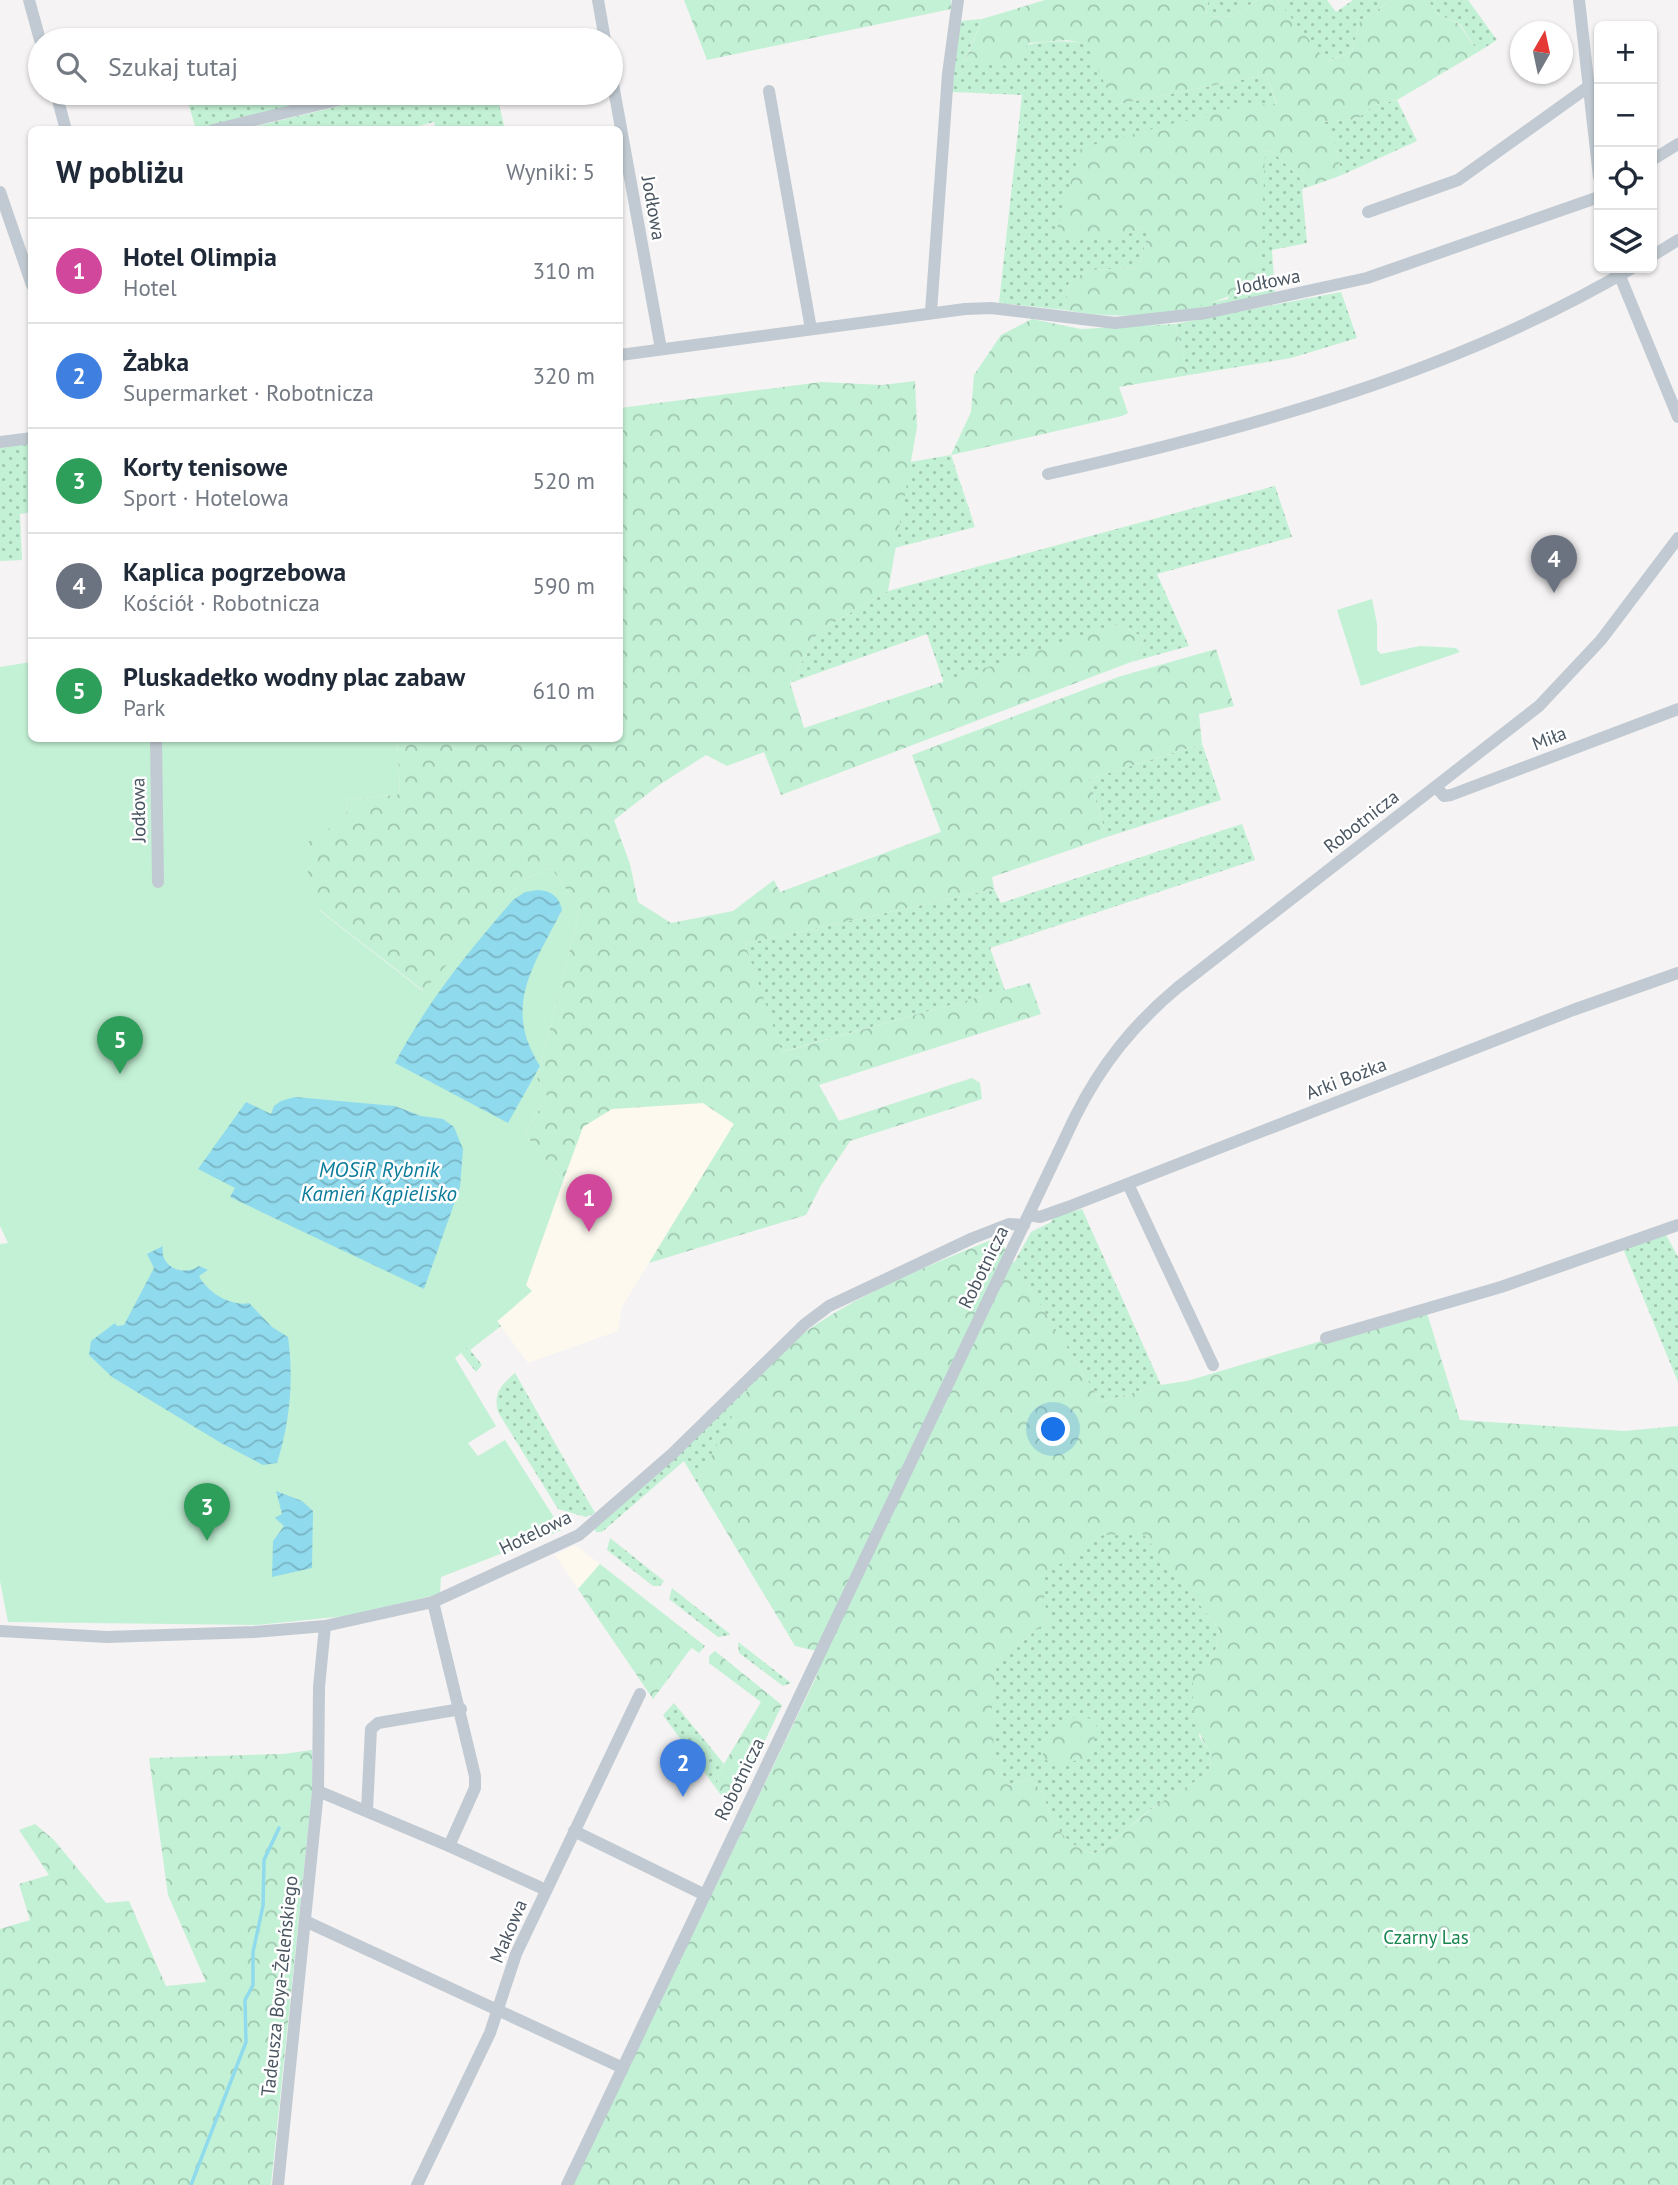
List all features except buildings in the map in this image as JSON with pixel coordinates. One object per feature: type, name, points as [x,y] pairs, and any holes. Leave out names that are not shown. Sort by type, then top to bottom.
[{"type":"street","points":[[29,0],[37,28]]},
{"type":"street","points":[[598,0],[603,28]]},
{"type":"street","points":[[931,312],[948,74],[958,0]]},
{"type":"street","points":[[1579,0],[1595,147]]},
{"type":"street","points":[[1368,212],[1458,180],[1588,87]]},
{"type":"street","points":[[769,92],[811,329]]},
{"type":"street","points":[[59,105],[65,126]]},
{"type":"street","points":[[230,126],[317,105]]},
{"type":"street","name":"Jodłowa","points":[[617,105],[620,126]]},
{"type":"street","name":"Jodłowa","points":[[623,140],[661,349]]},
{"type":"street","points":[[1657,157],[1678,144]]},
{"type":"street","points":[[0,192],[28,273]]},
{"type":"street","name":"Jodłowa","points":[[623,355],[931,312],[992,308],[1115,323],[1206,313],[1367,278],[1594,199]]},
{"type":"street","points":[[1657,253],[1678,240]]},
{"type":"street","points":[[1048,474],[1128,456],[1337,399],[1507,331],[1616,273]]},
{"type":"street","points":[[1618,273],[1678,417]]},
{"type":"street","points":[[0,442],[28,438]]},
{"type":"street","name":"Robotnicza","points":[[567,2185],[1088,1091],[1110,1056],[1136,1025],[1196,973],[1524,718],[1561,684],[1608,631],[1674,542],[1678,530]]},
{"type":"street","name":"Miła","points":[[1436,787],[1443,795],[1451,795],[1678,709]]},
{"type":"street","name":"Jodłowa","points":[[156,742],[158,882]]},
{"type":"street","name":"Arki Bożka","points":[[1026,1220],[1045,1216],[1573,1010],[1678,973]]},
{"type":"street","points":[[1128,1184],[1213,1366]]},
{"type":"street","name":"Hotelowa","points":[[3,1634],[188,1636],[325,1626],[433,1602],[579,1535],[673,1454],[805,1324],[829,1306],[973,1238],[1009,1223],[1026,1220]]},
{"type":"street","points":[[1326,1338],[1501,1287],[1678,1225]]},
{"type":"street","points":[[433,1602],[474,1766],[475,1788],[449,1846]]},
{"type":"street","name":"Tadeusza Boya-Żeleńskiego","points":[[278,2185],[318,1791],[319,1686],[325,1626]]},
{"type":"street","name":"Makowa","points":[[417,2185],[499,2010],[516,1954],[640,1694]]},
{"type":"street","points":[[367,1810],[371,1729],[378,1723],[461,1709]]},
{"type":"street","points":[[318,1791],[367,1810],[546,1891]]},
{"type":"street","points":[[574,1831],[705,1895]]},
{"type":"street","points":[[305,1920],[623,2068]]},
{"type":"shaded area","points":[[703,1103],[734,1124],[622,1307],[618,1331],[528,1363],[497,1321],[531,1291],[526,1285],[583,1126],[612,1109]]},
{"type":"shaded area","points":[[575,1545],[600,1564],[578,1589],[555,1555]]},
{"type":"green space","points":[[684,0],[951,0],[951,9],[707,60]]},
{"type":"green space","points":[[1045,0],[1208,0],[1206,16],[1231,17],[1257,0],[1277,0],[1327,62],[1352,51],[1360,21],[1392,0],[1428,0],[1437,14],[1459,24],[1478,52],[1397,100],[1374,105],[1357,119],[1323,122],[1335,144],[1342,175],[1309,187],[1273,152],[1265,151],[1261,260],[1255,284],[1233,295],[1186,309],[1138,315],[1089,314],[1065,310],[1069,282],[1089,270],[1139,268],[1148,233],[1144,227],[1114,239],[1054,238],[1081,148],[1242,105],[1277,104],[1266,75],[1114,105],[1087,44],[1067,40],[1029,43],[1010,66],[965,61],[982,19]]},
{"type":"green space","points":[[1208,0],[1257,0],[1231,17],[1206,16]]},
{"type":"green space","points":[[1277,0],[1327,0],[1336,12],[1353,0],[1392,0],[1360,21],[1352,51],[1326,62]]},
{"type":"green space","points":[[1428,0],[1468,0],[1497,40],[1478,52],[1460,24],[1437,14]]},
{"type":"green space","points":[[982,19],[965,60],[1041,42],[1088,44],[1114,105],[1266,75],[1277,105],[1242,105],[1114,239],[1144,227],[1148,233],[1139,268],[1089,270],[1069,282],[1065,310],[999,303],[1022,95],[951,92],[960,21]]},
{"type":"green space","points":[[1397,100],[1417,141],[1342,175],[1335,144],[1322,122],[1357,119],[1374,105]]},
{"type":"green space","points":[[189,105],[307,105],[210,126],[195,126]]},
{"type":"green space","points":[[344,105],[499,105],[504,126],[435,126],[434,122],[418,126],[257,126]]},
{"type":"green space","points":[[1265,151],[1273,152],[1309,187],[1302,189],[1307,243],[1272,250],[1275,295],[1193,311],[1152,315],[1228,299]]},
{"type":"green space","points":[[1341,292],[1357,338],[1291,358],[1189,375],[1175,324]]},
{"type":"green space","points":[[1032,319],[1081,329],[1175,324],[1189,375],[1119,387],[1128,413],[1122,416],[951,455],[971,412],[974,375],[1001,335]]},
{"type":"green space","points":[[915,381],[917,427],[888,591],[819,631],[790,683],[804,728],[1117,624],[1145,638],[1131,662],[781,795],[764,752],[727,766],[706,755],[659,785],[614,820],[630,864],[638,902],[671,923],[733,911],[774,880],[780,892],[941,832],[912,755],[1118,677],[1216,649],[1234,706],[1199,714],[1202,744],[1089,779],[1107,837],[992,877],[994,889],[745,944],[782,1052],[1030,983],[1041,1014],[819,1085],[839,1121],[972,1078],[980,1083],[982,1099],[850,1141],[820,1187],[806,1215],[649,1263],[734,1124],[703,1103],[612,1109],[583,1127],[563,1181],[525,1134],[547,1096],[537,1080],[580,909],[551,868],[525,879],[424,991],[317,908],[299,846],[346,818],[347,800],[400,794],[397,742],[623,742],[623,408],[821,382],[882,385]]},
{"type":"green space","points":[[28,444],[28,513],[20,514],[22,560],[0,561],[0,448]]},
{"type":"green space","points":[[951,455],[975,527],[895,548],[910,462]]},
{"type":"green space","points":[[1275,486],[1292,537],[1157,574],[1189,646],[1131,662],[1145,638],[1117,624],[944,683],[927,634],[790,683],[819,631],[888,591]]},
{"type":"green space","points":[[1372,599],[1377,624],[1377,650],[1381,654],[1420,646],[1456,648],[1460,652],[1361,686],[1337,610]]},
{"type":"green space","points":[[28,662],[28,742],[397,742],[400,794],[347,800],[346,818],[300,847],[320,911],[423,991],[525,879],[551,868],[580,909],[537,1080],[547,1096],[525,1134],[563,1181],[526,1285],[532,1291],[455,1358],[496,1426],[468,1443],[478,1456],[505,1440],[562,1530],[441,1577],[440,1594],[346,1616],[257,1625],[8,1622],[0,1581],[0,1244],[8,1243],[0,1226],[0,667]]},
{"type":"green space","points":[[1202,744],[1221,800],[1107,837],[1089,779]]},
{"type":"green space","points":[[1242,824],[1255,860],[990,948],[1005,990],[781,1052],[745,944],[994,889],[1001,903]]},
{"type":"green space","points":[[1082,1209],[1161,1385],[1101,1402],[1014,1263],[1031,1232],[1051,1222],[1053,1217]]},
{"type":"green space","points":[[1665,1233],[1678,1257],[1678,1382],[1622,1246]]},
{"type":"green space","name":"Czarny Las","points":[[998,1237],[1101,1402],[1161,1385],[1187,1381],[1426,1310],[1460,1420],[1624,1431],[1678,1426],[1678,2185],[572,2185],[817,1675],[816,1651],[795,1646],[697,1483],[755,1380],[804,1333],[834,1313],[901,1278]],"holes":[[[1143,1534],[1219,1629],[1217,1646],[1207,1668],[1193,1673],[1197,1725],[1212,1755],[1209,1772],[1158,1804],[1094,1854],[1065,1837],[1042,1794],[1028,1779],[1009,1785],[997,1758],[992,1725],[997,1661],[1048,1621],[1041,1577],[1103,1535]]]},
{"type":"green space","points":[[497,1321],[501,1326],[470,1350],[482,1365],[476,1372],[461,1353]]},
{"type":"green space","points":[[515,1373],[595,1513],[586,1517],[558,1509],[498,1412],[497,1394]]},
{"type":"green space","points":[[755,1380],[697,1483],[684,1461],[602,1532],[596,1532],[594,1528]]},
{"type":"green space","points":[[1143,1533],[1219,1629],[1217,1646],[1207,1668],[1199,1736],[1212,1755],[1209,1772],[1158,1804],[1094,1854],[1065,1837],[1036,1786],[1028,1779],[1009,1785],[1001,1772],[991,1725],[997,1661],[1048,1621],[1036,1573],[1103,1535]]},
{"type":"green space","points":[[610,1538],[664,1581],[660,1586],[653,1586],[607,1550]]},
{"type":"green space","points":[[600,1564],[705,1646],[699,1653],[692,1648],[689,1651],[653,1699],[578,1589]]},
{"type":"green space","points":[[672,1588],[730,1635],[718,1637],[669,1599]]},
{"type":"green space","points":[[738,1642],[791,1683],[783,1686],[739,1653]]},
{"type":"green space","points":[[715,1651],[782,1705],[732,1810],[715,1787],[724,1764],[761,1702],[709,1663],[709,1656]]},
{"type":"green space","points":[[674,1703],[724,1764],[715,1787],[663,1715]]},
{"type":"green space","points":[[1083,1715],[1097,1723],[1093,1746],[1087,1760],[1050,1763],[1043,1757],[1049,1733],[1066,1720]]},
{"type":"green space","points":[[312,1750],[312,1792],[271,2185],[0,2185],[0,1929],[30,1920],[19,1884],[49,1875],[19,1830],[35,1824],[54,1840],[106,1903],[129,1901],[166,1986],[206,1982],[168,1895],[149,1758],[283,1754]]},
{"type":"water","points":[[538,890],[554,895],[562,910],[533,968],[523,1005],[523,1024],[529,1045],[540,1066],[508,1123],[395,1063],[435,998],[480,939],[513,900],[525,892]]},
{"type":"water","name":"MOSiR Rybnik Kamień Kąpielisko","points":[[295,1097],[395,1106],[421,1116],[443,1119],[454,1127],[463,1149],[460,1187],[424,1289],[230,1197],[235,1188],[198,1169],[246,1102],[271,1114],[274,1106],[281,1101]]},
{"type":"water","points":[[163,1246],[165,1260],[174,1268],[186,1270],[199,1266],[208,1270],[199,1276],[208,1288],[235,1303],[249,1303],[272,1327],[288,1337],[290,1400],[277,1463],[263,1465],[221,1443],[112,1377],[89,1355],[91,1341],[115,1323],[117,1326],[124,1325],[154,1268],[147,1254]]},
{"type":"water","points":[[276,1491],[302,1501],[313,1511],[312,1568],[272,1577],[273,1541],[284,1526],[275,1518],[282,1514]]},
{"type":"waterway","points":[[191,2185],[246,2042],[245,2000],[253,1985],[253,1952],[263,1906],[264,1860],[279,1828]]},
{"type":"place","name":"Kaplica pogrzebowa","points":[[1554,593]]},
{"type":"place","name":"Pluskadełko wodny plac zabaw","points":[[120,1074]]},
{"type":"place","name":"Hotel Olimpia","points":[[589,1232]]},
{"type":"place","name":"Korty tenisowe","points":[[207,1541]]},
{"type":"place","name":"Żabka","points":[[683,1797]]}]
